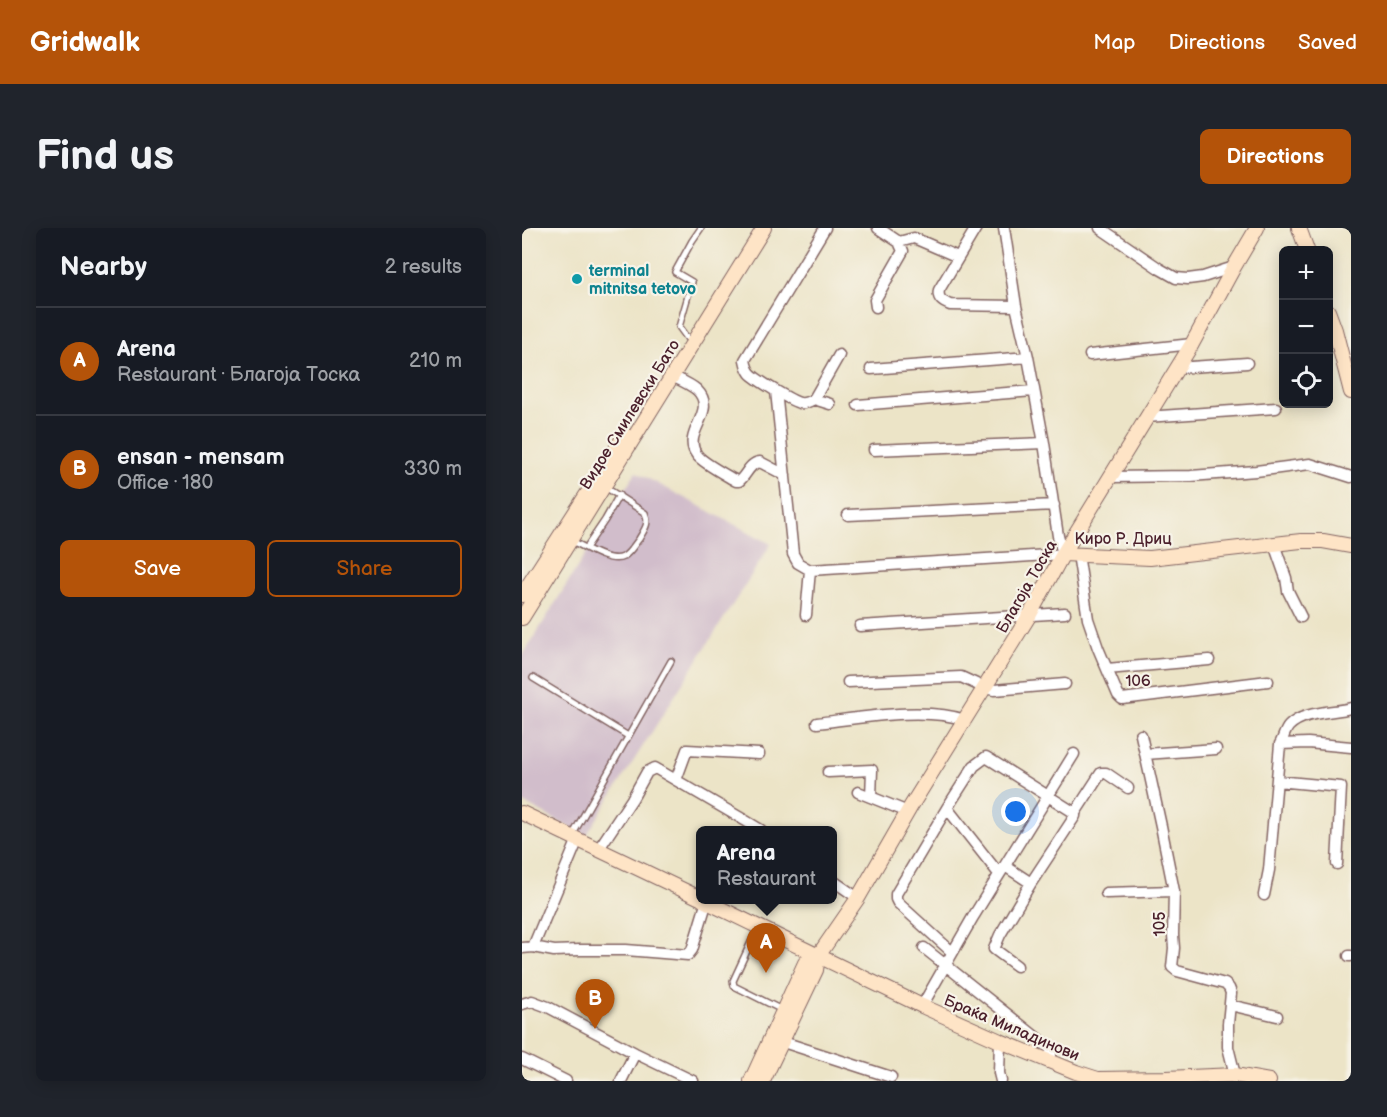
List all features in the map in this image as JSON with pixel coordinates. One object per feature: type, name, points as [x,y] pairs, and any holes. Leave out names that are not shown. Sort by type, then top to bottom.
[{"type":"street","name":"Видое Смилевски Бато","points":[[522,595],[756,228]]},
{"type":"street","name":"Видое Смилевски Бато","points":[[522,618],[765,228]]},
{"type":"street","points":[[825,228],[745,360],[752,375],[801,404],[814,399],[839,355]]},
{"type":"street","points":[[876,307],[875,300],[903,251],[899,242],[878,228]]},
{"type":"street","points":[[976,228],[939,290],[939,297],[950,305],[1016,306]]},
{"type":"street","points":[[1004,228],[1016,306],[1028,357],[1063,554]]},
{"type":"street","points":[[1100,228],[1176,278],[1203,277],[1234,267]]},
{"type":"street","points":[[1116,239],[1122,228]]},
{"type":"street","name":"Благоја Тоска","points":[[763,1081],[780,1041],[816,970],[818,956],[858,898],[908,812],[1029,616],[1063,554],[1192,344],[1257,228]]},
{"type":"street","points":[[1299,228],[1306,246]]},
{"type":"street","points":[[899,242],[914,238],[958,257]]},
{"type":"street","points":[[1333,324],[1351,392]]},
{"type":"street","points":[[1090,355],[1192,344]]},
{"type":"street","points":[[871,369],[1028,357]]},
{"type":"street","points":[[1177,368],[1247,363]]},
{"type":"street","points":[[672,376],[697,391],[703,401],[704,412],[691,440],[693,450],[698,457],[736,481],[740,481],[756,462],[785,475]]},
{"type":"street","points":[[776,391],[793,554],[798,563],[810,570],[806,615]]},
{"type":"street","points":[[858,405],[1033,391]]},
{"type":"street","points":[[814,399],[830,404]]},
{"type":"street","points":[[1146,417],[1276,408]]},
{"type":"street","points":[[874,450],[1044,443]]},
{"type":"street","points":[[1110,477],[1191,476],[1311,464],[1351,477]]},
{"type":"street","points":[[848,515],[1054,505]]},
{"type":"street","name":"Киро Р. Дриц","points":[[810,570],[1063,554],[1150,558],[1301,541],[1323,541],[1351,546]]},
{"type":"street","points":[[1274,544],[1288,591],[1301,617]]},
{"type":"street","name":"106","points":[[1078,554],[1088,619],[1098,648],[1118,695],[1122,699],[1268,681]]},
{"type":"street","points":[[860,626],[1065,613]]},
{"type":"street","points":[[1107,669],[1209,660]]},
{"type":"street","points":[[848,682],[961,677],[994,690],[1065,684]]},
{"type":"street","points":[[1264,895],[1269,870],[1280,744],[1288,727],[1300,718],[1351,708]]},
{"type":"street","points":[[818,723],[903,714],[951,716],[965,720]]},
{"type":"street","name":"105","points":[[1141,735],[1174,891],[1172,967],[1177,971],[1225,984],[1231,993],[1230,1005]]},
{"type":"street","points":[[1280,744],[1308,743],[1351,747]]},
{"type":"street","points":[[1145,754],[1216,749]]},
{"type":"street","points":[[676,780],[687,750],[759,754]]},
{"type":"street","name":"Браќа Миладинови","points":[[922,1006],[952,952],[1074,754]]},
{"type":"street","points":[[952,952],[898,903],[896,894],[974,766],[986,757],[1075,813]]},
{"type":"street","points":[[598,850],[632,799],[646,772],[655,768],[754,826]]},
{"type":"street","points":[[828,772],[872,770],[871,797]]},
{"type":"street","points":[[1017,966],[994,949],[1031,883],[1101,773],[1106,773],[1128,788]]},
{"type":"street","points":[[1277,781],[1341,787],[1337,864]]},
{"type":"street","points":[[858,792],[908,812]]},
{"type":"street","points":[[947,808],[1002,870],[1031,883]]},
{"type":"street","name":"Браќа Миладинови","points":[[522,813],[696,897]]},
{"type":"street","points":[[575,837],[528,947],[554,951],[626,950],[688,954],[692,950],[702,904]]},
{"type":"street","points":[[837,883],[858,898]]},
{"type":"street","points":[[1106,893],[1174,891]]},
{"type":"street","name":"Браќа Миладинови","points":[[711,904],[922,1006],[1000,1041],[1098,1080],[1235,1075],[1269,1081]]},
{"type":"street","points":[[924,948],[1051,1049],[1051,1062]]},
{"type":"street","name":"Благоја Тоска","points":[[751,1081],[805,963],[818,956]]},
{"type":"street","points":[[522,1004],[532,1001],[548,1007],[693,1081]]},
{"type":"street","points":[[1235,1075],[1228,1047],[1230,1005],[1277,1016]]},
{"type":"street","points":[[780,1041],[891,1077]]},
{"type":"street","points":[[1000,1041],[1001,1081]]},
{"type":"street","points":[[621,1081],[635,1053]]},
{"type":"street","points":[[522,1059],[566,1081]]},
{"type":"lane","points":[[687,338],[679,327],[692,282],[675,272],[701,228]]},
{"type":"lane","points":[[570,540],[608,558],[618,559],[631,550],[646,527],[648,518],[645,513],[604,486]]},
{"type":"lane","points":[[586,548],[619,495]]},
{"type":"lane","points":[[575,837],[628,736],[671,661]]},
{"type":"lane","points":[[533,678],[628,736]]},
{"type":"lane","points":[[758,927],[733,981],[734,986],[784,1011]]},
{"type":"shaded area","points":[[636,472],[771,544],[586,836],[522,802],[522,657]]},
{"type":"place","name":"terminal mitnitsa tetovo","points":[[577,279]]},
{"type":"place","name":"Arena","points":[[766,973]]},
{"type":"place","name":"ensan - mensam","points":[[595,1029]]}]
